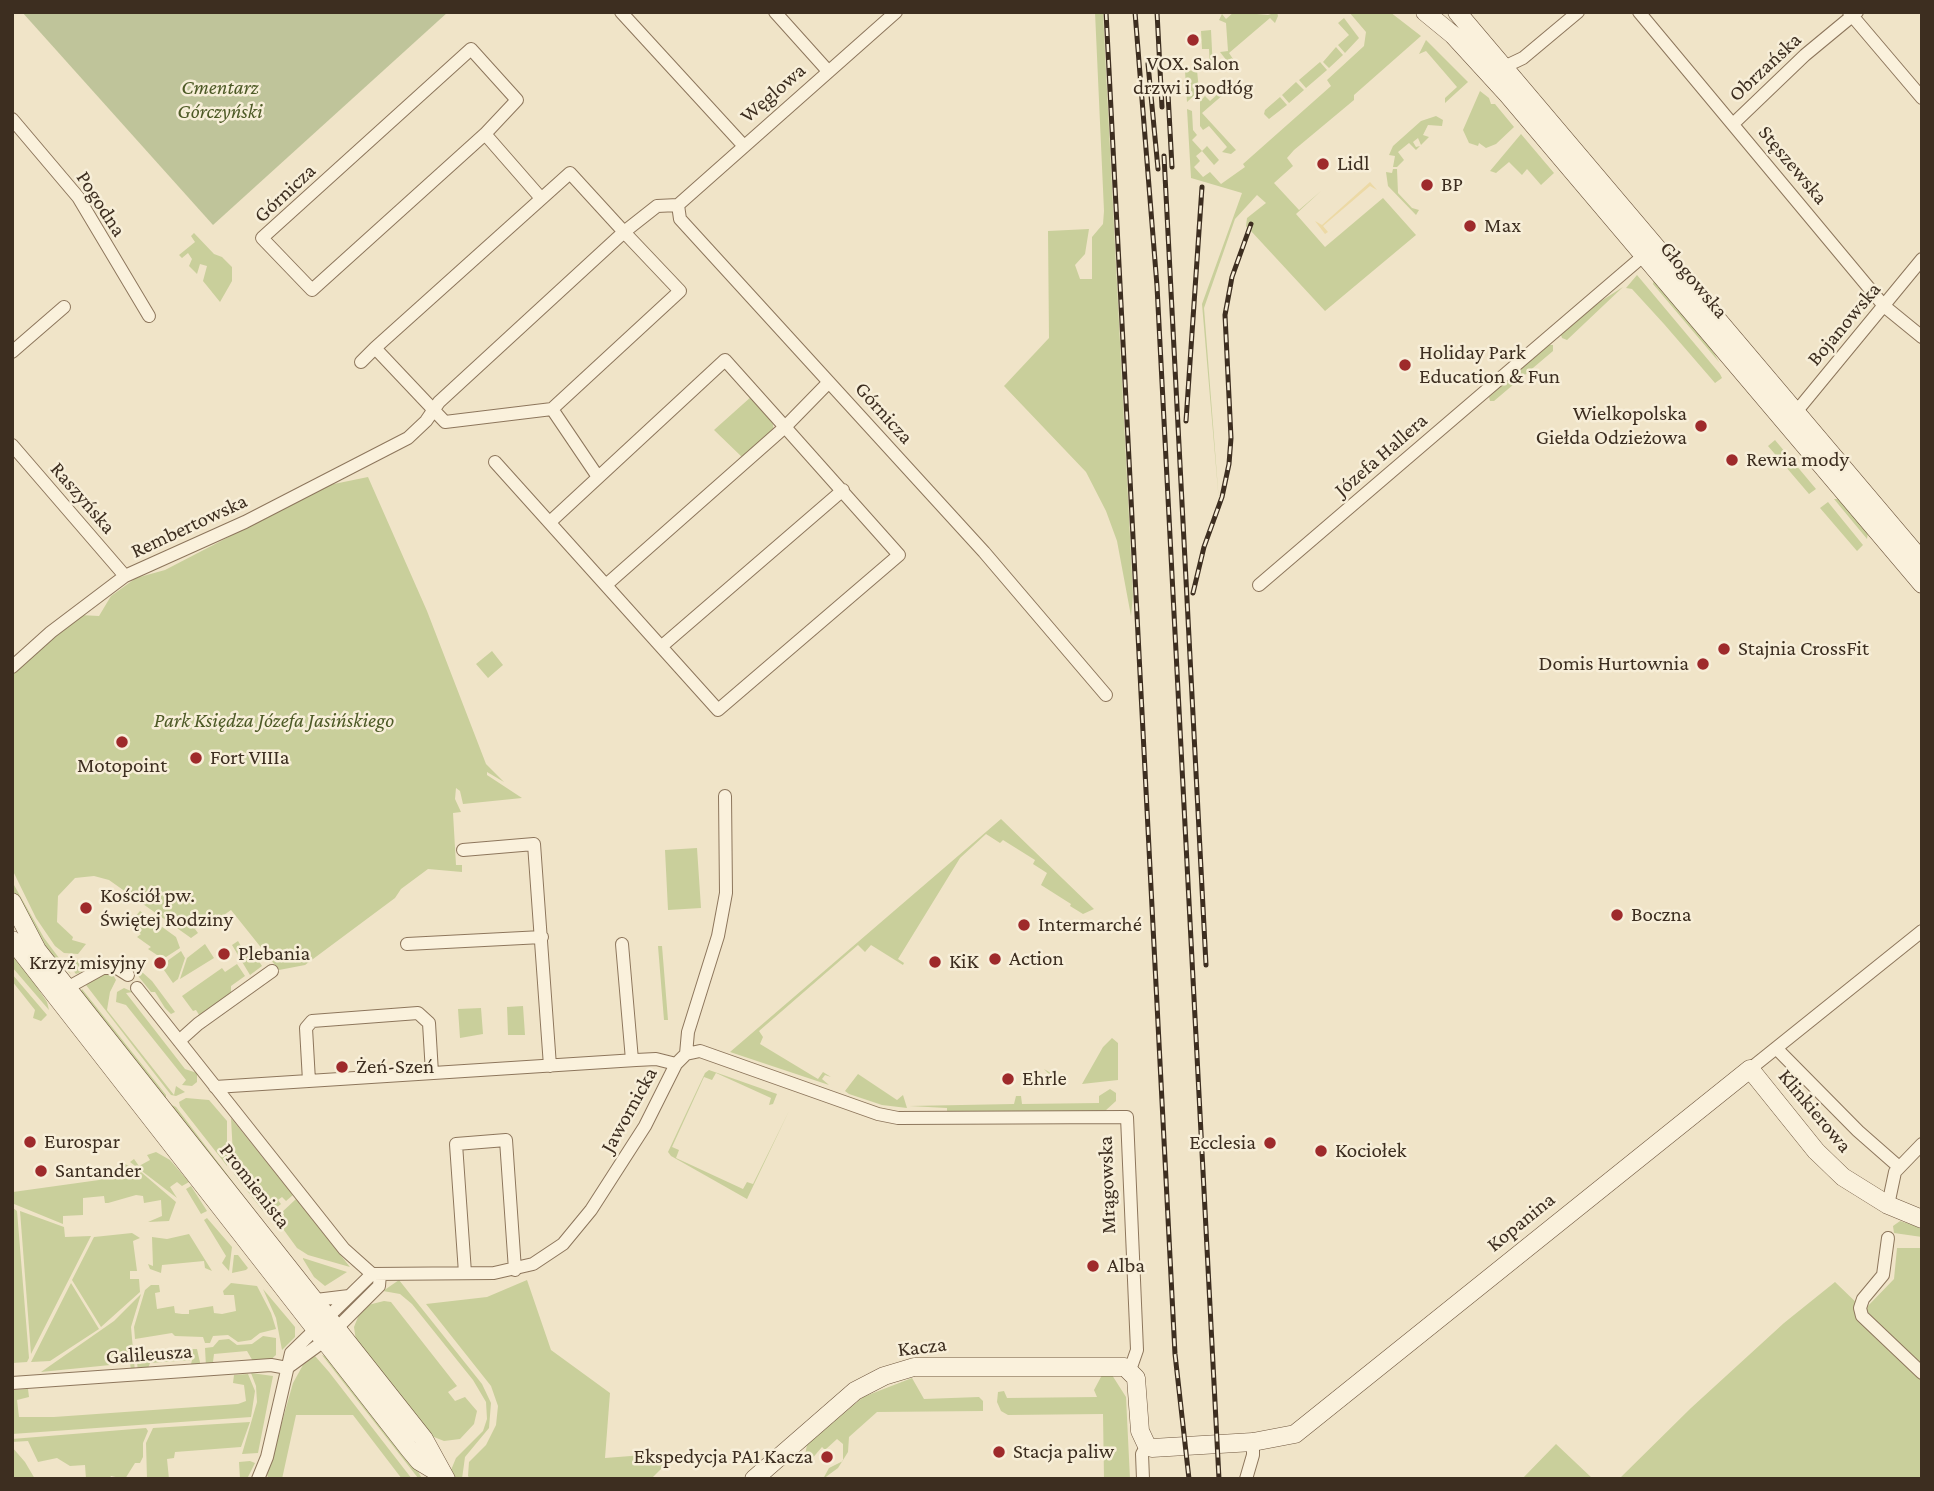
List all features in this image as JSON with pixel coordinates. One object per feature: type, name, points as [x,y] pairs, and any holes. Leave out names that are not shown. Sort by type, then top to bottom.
[{"type":"street","points":[[621,12],[743,145]]},
{"type":"street","points":[[775,12],[828,71]]},
{"type":"street","name":"Węglowa","points":[[678,205],[895,12]]},
{"type":"street","name":"Głogowska","points":[[1457,12],[1922,584]]},
{"type":"street","points":[[1504,67],[1523,58],[1578,12]]},
{"type":"street","name":"Stęszewska","points":[[1639,12],[1884,306],[1922,337]]},
{"type":"street","name":"Głogowska","points":[[1426,13],[1478,61],[1796,412],[1922,561]]},
{"type":"street","points":[[1853,13],[1922,98]]},
{"type":"street","name":"Obrzańska","points":[[1733,124],[1853,13]]},
{"type":"street","name":"Górnicza","points":[[471,49],[517,100],[485,134],[312,290],[262,238],[471,49]]},
{"type":"street","name":"Pogodna","points":[[12,119],[78,197],[149,316]]},
{"type":"street","points":[[485,134],[540,197]]},
{"type":"street","points":[[361,362],[375,348],[540,197],[570,173],[680,291],[552,408],[445,422],[375,348]]},
{"type":"street","points":[[433,410],[624,232],[657,206],[678,205]]},
{"type":"street","name":"Górnicza","points":[[678,205],[680,219],[978,546],[1106,695]]},
{"type":"street","name":"Józefa Hallera","points":[[1259,585],[1649,251]]},
{"type":"street","name":"Bojanowska","points":[[1796,412],[1922,259]]},
{"type":"street","points":[[12,352],[64,307]]},
{"type":"street","points":[[495,462],[718,710],[899,555],[725,360],[550,522]]},
{"type":"street","points":[[606,585],[785,427],[829,382]]},
{"type":"street","points":[[552,408],[598,477]]},
{"type":"street","name":"Rembertowska","points":[[12,667],[51,632],[125,576],[245,522],[398,444],[426,421],[433,410]]},
{"type":"street","name":"Raszyńska","points":[[12,445],[125,576]]},
{"type":"street","points":[[662,646],[843,490]]},
{"type":"street","points":[[686,1054],[688,1032],[718,936],[726,893],[725,796]]},
{"type":"street","points":[[463,850],[534,844],[550,1066]]},
{"type":"street","name":"Promienista","points":[[12,902],[37,950],[316,1300],[326,1329],[419,1461],[425,1479]]},
{"type":"street","points":[[12,928],[37,950]]},
{"type":"street","name":"Kopanina","points":[[1147,1446],[1159,1449],[1253,1442],[1295,1434],[1922,931]]},
{"type":"street","points":[[407,944],[542,937]]},
{"type":"street","name":"Promienista","points":[[14,943],[326,1329],[424,1438],[443,1478]]},
{"type":"street","points":[[622,944],[632,1060]]},
{"type":"street","points":[[67,988],[103,968],[117,968],[128,975]]},
{"type":"street","points":[[179,1041],[198,1024],[272,971]]},
{"type":"street","points":[[137,988],[344,1250],[376,1274],[379,1286],[326,1329],[287,1367],[267,1457],[258,1479]]},
{"type":"street","points":[[309,1081],[306,1028],[312,1021],[418,1013],[429,1023],[432,1073]]},
{"type":"street","points":[[1776,1048],[1868,1140],[1899,1167]]},
{"type":"street","name":"Mrągowska","points":[[686,1054],[700,1051],[878,1114],[898,1118],[1127,1117],[1137,1350],[1130,1370],[1138,1385],[1140,1431],[1147,1446]]},
{"type":"street","name":"Jawornicka","points":[[376,1274],[515,1270],[548,1255],[576,1229],[636,1141],[676,1064],[686,1054]]},
{"type":"street","points":[[215,1087],[632,1060],[656,1059],[676,1064]]},
{"type":"street","name":"Klinkierowa","points":[[1750,1069],[1829,1164],[1857,1188],[1922,1219]]},
{"type":"street","points":[[465,1273],[457,1144],[506,1140],[515,1270]]},
{"type":"street","points":[[1888,1205],[1892,1181],[1899,1167],[1922,1144]]},
{"type":"street","points":[[1888,1238],[1883,1275],[1863,1299],[1860,1308],[1862,1316],[1922,1373]]},
{"type":"street","points":[[326,1329],[349,1296],[376,1274]]},
{"type":"street","points":[[316,1300],[349,1296]]},
{"type":"street","name":"Galileusza","points":[[12,1383],[271,1365],[287,1367]]},
{"type":"street","name":"Kacza","points":[[754,1479],[849,1395],[876,1379],[905,1369],[1095,1365],[1120,1366],[1130,1370]]},
{"type":"street","points":[[1247,1479],[1253,1442]]},
{"type":"street","points":[[1143,1479],[1142,1454],[1147,1446]]},
{"type":"street","name":"Promienista","points":[[419,1461],[443,1478]]},
{"type":"green space","name":"Cmentarz Górczyński","points":[[22,12],[448,12],[213,225]]},
{"type":"green space","points":[[1095,12],[1103,12],[1133,595],[1131,616],[1117,541],[1106,511],[1086,472],[1004,386],[1049,338],[1048,231],[1089,229],[1085,254],[1075,265],[1080,279],[1092,279],[1092,237],[1103,224],[1104,211]]},
{"type":"green space","points":[[1234,12],[1268,15],[1277,12],[1278,16],[1275,23],[1270,18],[1229,53],[1233,59],[1227,61],[1220,52],[1228,51],[1226,23],[1219,20],[1222,14],[1226,19]]},
{"type":"green space","points":[[1349,12],[1390,12],[1421,36],[1354,95],[1354,100],[1294,150],[1287,158],[1293,166],[1274,183],[1299,210],[1321,191],[1296,214],[1325,247],[1383,198],[1416,235],[1325,311],[1251,231],[1253,224],[1249,223],[1247,228],[1247,218],[1266,203],[1257,195],[1235,219],[1204,308],[1219,502],[1202,304],[1242,193],[1191,178],[1187,109],[1192,111],[1193,130],[1197,135],[1192,140],[1202,151],[1196,156],[1200,161],[1194,167],[1203,177],[1210,172],[1221,184],[1245,167],[1243,164],[1331,86],[1327,80],[1364,46],[1366,32]]},
{"type":"green space","points":[[1344,18],[1359,38],[1345,53],[1338,45],[1349,35],[1338,23]]},
{"type":"green space","points":[[1211,30],[1213,70],[1210,70],[1209,49],[1202,49],[1201,31]]},
{"type":"green space","points":[[1426,40],[1468,82],[1445,103],[1445,98],[1457,87],[1426,51],[1419,54]]},
{"type":"green space","points":[[1336,47],[1343,55],[1329,68],[1323,62]]},
{"type":"green space","points":[[1320,62],[1327,70],[1306,88],[1299,80]]},
{"type":"green space","points":[[1197,70],[1199,91],[1187,102],[1185,71]]},
{"type":"green space","points":[[1296,82],[1304,90],[1289,103],[1282,95]]},
{"type":"green space","points":[[1221,91],[1224,94],[1202,113],[1236,150],[1231,154],[1222,152],[1227,147],[1209,126],[1203,130],[1200,126],[1200,101],[1205,96],[1210,101]]},
{"type":"green space","points":[[1480,91],[1514,127],[1496,144],[1486,148],[1479,143],[1478,146],[1469,143],[1463,130]]},
{"type":"green space","points":[[1280,97],[1287,105],[1269,119],[1264,114],[1265,110]]},
{"type":"green space","points":[[1436,116],[1443,120],[1442,126],[1428,125],[1423,135],[1429,137],[1421,145],[1418,138],[1413,142],[1416,147],[1420,146],[1416,150],[1409,143],[1398,152],[1404,160],[1397,167],[1393,167],[1395,156],[1389,155],[1393,146],[1421,121]]},
{"type":"green space","points":[[1521,134],[1554,173],[1541,185],[1527,169],[1522,175],[1509,162],[1496,173],[1490,171]]},
{"type":"green space","points":[[1207,146],[1219,160],[1214,165],[1202,151]]},
{"type":"green space","points":[[1393,169],[1397,169],[1398,193],[1412,208],[1419,210],[1416,215],[1388,186],[1386,172],[1392,173]]},
{"type":"green space","points":[[194,233],[214,254],[222,257],[232,267],[232,281],[220,302],[203,281],[207,266],[200,264],[197,274],[189,266],[192,259],[188,253],[182,258],[179,255],[195,242],[191,236]]},
{"type":"green space","points":[[1637,275],[1722,378],[1715,383],[1632,289],[1626,288]]},
{"type":"green space","points":[[1654,280],[1706,339],[1719,362],[1653,284]]},
{"type":"green space","points":[[1623,287],[1567,340],[1562,338],[1561,335],[1595,305]]},
{"type":"green space","points":[[1548,345],[1553,345],[1553,351],[1494,401],[1490,401],[1489,397]]},
{"type":"green space","points":[[752,396],[772,418],[774,432],[743,458],[714,430]]},
{"type":"green space","points":[[1775,440],[1816,489],[1809,494],[1768,446]]},
{"type":"green space","name":"Park Księdza Józefa Jasińskiego","points":[[368,477],[427,611],[486,764],[504,782],[487,772],[487,775],[522,798],[463,804],[460,791],[456,788],[455,799],[461,812],[453,813],[456,865],[462,865],[462,872],[428,869],[401,889],[395,898],[305,965],[279,970],[231,910],[210,925],[207,921],[195,929],[198,933],[191,938],[109,880],[94,876],[75,878],[58,896],[57,922],[73,937],[72,940],[86,944],[78,954],[64,953],[55,946],[36,918],[12,869],[12,673],[80,615],[99,616],[111,596],[136,578],[165,570],[329,485]]},
{"type":"green space","points":[[1834,499],[1841,499],[1868,532],[1867,539]]},
{"type":"green space","points":[[1828,502],[1863,545],[1857,551],[1820,508]]},
{"type":"green space","points":[[492,651],[503,665],[488,678],[476,664]]},
{"type":"green space","points":[[1001,819],[1094,909],[1083,914],[1070,906],[1071,904],[1041,885],[1047,873],[1033,864],[1035,860],[1003,840],[1000,843],[986,834],[960,858],[898,959],[903,965],[871,945],[865,952],[858,945],[759,1031],[763,1037],[760,1044],[818,1079],[823,1072],[831,1077],[825,1075],[822,1079],[829,1085],[730,1052]]},
{"type":"green space","points":[[697,848],[701,908],[668,910],[665,850]]},
{"type":"green space","points":[[14,885],[44,938],[71,974],[50,955],[28,921],[12,891]]},
{"type":"green space","points":[[140,911],[176,937],[180,948],[163,959],[148,949],[151,947],[137,937],[141,934],[128,925]]},
{"type":"green space","points":[[238,941],[245,953],[251,949],[262,966],[250,975],[232,945]]},
{"type":"green space","points":[[205,944],[214,958],[180,979],[187,958]]},
{"type":"green space","points":[[658,946],[662,946],[668,1020],[664,1020]]},
{"type":"green space","points":[[12,950],[47,1002],[49,1010],[12,967]]},
{"type":"green space","points":[[181,951],[185,958],[178,979],[173,983],[157,960],[163,964]]},
{"type":"green space","points":[[65,960],[98,961],[96,966],[76,974]]},
{"type":"green space","points":[[133,964],[152,981],[175,1012],[171,1014],[155,992],[151,992],[131,967]]},
{"type":"green space","points":[[237,964],[245,976],[231,986],[231,995],[201,1018],[182,996],[222,968],[225,972]]},
{"type":"green space","points":[[104,973],[112,973],[116,980],[110,992],[107,1010],[174,1095],[176,1086],[185,1092],[176,1096],[171,1095],[86,985]]},
{"type":"green space","points":[[12,974],[47,1015],[41,1021],[33,1018],[35,1010],[12,981]]},
{"type":"green space","points":[[124,988],[133,992],[126,993],[185,1069],[197,1073],[197,1082],[192,1086],[182,1085],[186,1080],[126,1005],[116,1002],[117,992]]},
{"type":"green space","points":[[82,989],[166,1095],[166,1099],[80,993]]},
{"type":"green space","points":[[523,1006],[525,1035],[508,1035],[507,1007]]},
{"type":"green space","points":[[481,1008],[483,1034],[460,1038],[458,1009]]},
{"type":"green space","points":[[1112,1038],[1118,1043],[1118,1080],[1082,1084],[1103,1047]]},
{"type":"green space","points":[[1044,1069],[1059,1078],[1057,1082],[1063,1085],[1065,1082],[1066,1086],[1026,1087],[1026,1084],[1040,1083],[1040,1075],[1046,1078],[1049,1074]]},
{"type":"green space","points":[[709,1070],[777,1094],[773,1104],[769,1105],[771,1098],[716,1073],[712,1080],[704,1077],[672,1147],[679,1150],[676,1158],[743,1189],[747,1182],[753,1184],[789,1111],[747,1199],[671,1156],[668,1152],[705,1073]]},
{"type":"green space","points":[[858,1074],[897,1100],[903,1095],[907,1108],[882,1105],[849,1094],[845,1091]]},
{"type":"green space","points":[[1110,1089],[1116,1093],[1116,1101],[1105,1111],[947,1112],[947,1108],[909,1106],[1014,1104],[1016,1096],[1021,1096],[1022,1104],[1099,1103],[1099,1096]]},
{"type":"green space","points":[[186,1098],[209,1100],[227,1121],[227,1166],[180,1106],[179,1102]]},
{"type":"green space","points":[[170,1104],[176,1107],[255,1211]]},
{"type":"green space","points":[[231,1118],[293,1195],[286,1201],[282,1197],[278,1200],[281,1204],[270,1213],[263,1211],[234,1174]]},
{"type":"green space","points":[[156,1152],[170,1160],[189,1182],[182,1186],[177,1182],[170,1187],[177,1198],[130,1162],[134,1159],[139,1166],[150,1160],[147,1155]]},
{"type":"green space","points":[[123,1163],[141,1172],[176,1202],[169,1221],[148,1222],[162,1216],[161,1200],[144,1203],[143,1196],[136,1195],[108,1203],[105,1203],[104,1196],[83,1198],[83,1215],[63,1216],[63,1224],[14,1204],[13,1192],[99,1180]]},
{"type":"green space","points":[[191,1186],[207,1211],[201,1214],[186,1189]]},
{"type":"green space","points":[[296,1199],[350,1267],[308,1255],[297,1248],[278,1222],[280,1214]]},
{"type":"green space","points":[[13,1208],[17,1211],[29,1358],[27,1362],[12,1363]]},
{"type":"green space","points":[[20,1211],[64,1227],[65,1237],[91,1236],[31,1354]]},
{"type":"green space","points":[[207,1218],[232,1247],[229,1271],[222,1263],[226,1256],[204,1220]]},
{"type":"green space","points":[[1900,1221],[1922,1228],[1922,1237],[1894,1233],[1893,1226]]},
{"type":"green space","points":[[132,1233],[140,1238],[133,1241],[137,1271],[130,1271],[130,1279],[139,1279],[140,1292],[101,1327],[72,1280],[94,1237]]},
{"type":"green space","points":[[189,1234],[212,1271],[205,1268],[204,1261],[162,1265],[161,1273],[150,1269],[148,1264],[153,1266],[152,1237],[167,1239]]},
{"type":"green space","points":[[1897,1248],[1922,1248],[1922,1479],[1619,1479],[1691,1408],[1784,1323],[1835,1282],[1864,1310],[1894,1279]]},
{"type":"green space","points":[[234,1255],[238,1255],[248,1268],[246,1270],[232,1273]]},
{"type":"green space","points":[[303,1258],[347,1272],[325,1286],[314,1277]]},
{"type":"green space","points":[[399,1280],[482,1384],[491,1403],[489,1428],[465,1457],[462,1479],[456,1479],[451,1470],[456,1458],[483,1431],[487,1419],[486,1402],[473,1380],[412,1304],[400,1294],[383,1291]]},
{"type":"green space","points":[[527,1280],[551,1350],[610,1393],[605,1458],[670,1453],[670,1460],[651,1479],[470,1479],[468,1476],[469,1462],[486,1445],[496,1425],[498,1406],[491,1386],[426,1304],[487,1297]]},
{"type":"green space","points":[[71,1283],[99,1329],[50,1361],[31,1362]]},
{"type":"green space","points":[[231,1283],[257,1286],[276,1329],[260,1333],[251,1340],[238,1342],[228,1335],[213,1336],[210,1343],[205,1343],[203,1337],[175,1336],[172,1333],[135,1339],[134,1327],[145,1290],[151,1285],[159,1285],[160,1292],[155,1293],[157,1309],[174,1306],[175,1313],[189,1314],[189,1310],[213,1306],[214,1313],[222,1314],[236,1311],[234,1295],[224,1295],[223,1291]]},
{"type":"green space","points":[[263,1289],[295,1327],[295,1337],[282,1350],[276,1318]]},
{"type":"green space","points":[[141,1294],[131,1327],[135,1372],[131,1370],[130,1363],[41,1372],[114,1321]]},
{"type":"green space","points":[[391,1302],[457,1386],[448,1392],[455,1401],[465,1397],[477,1411],[474,1424],[460,1439],[444,1441],[429,1435],[356,1341],[354,1327],[360,1312],[368,1305]]},
{"type":"green space","points":[[263,1336],[276,1338],[276,1355],[268,1362],[254,1363],[247,1351],[214,1354],[213,1362],[206,1367],[205,1348],[213,1347],[219,1340],[229,1339],[237,1345],[252,1344]]},
{"type":"green space","points":[[197,1349],[201,1367],[190,1368],[192,1360],[150,1363],[147,1371],[138,1372],[137,1362],[173,1359]]},
{"type":"green space","points":[[322,1355],[328,1357],[416,1467],[422,1479],[418,1478]]},
{"type":"green space","points":[[315,1356],[412,1479],[402,1479],[353,1415],[296,1415],[282,1479],[269,1479],[267,1475],[293,1383],[303,1365]]},
{"type":"green space","points":[[251,1373],[273,1376],[258,1453],[242,1454],[257,1402],[256,1386]]},
{"type":"green space","points":[[248,1374],[255,1391],[251,1417],[12,1434],[12,1390],[28,1389],[29,1397],[17,1400],[19,1417],[54,1417],[238,1404],[246,1401],[244,1385],[233,1383],[234,1375]]},
{"type":"green space","points":[[1102,1375],[1112,1375],[1126,1397],[1130,1479],[1104,1479],[1103,1414],[1008,1415],[1001,1411],[997,1402],[998,1392],[1004,1391],[1007,1398],[1097,1397],[1094,1390]]},
{"type":"green space","points":[[912,1378],[924,1399],[979,1397],[983,1401],[983,1411],[877,1412],[849,1437],[848,1452],[843,1460],[843,1444],[837,1439],[825,1450],[822,1447],[810,1461],[805,1455],[807,1445],[863,1397]]},
{"type":"green space","points":[[250,1422],[241,1447],[175,1452],[174,1458],[167,1459],[169,1479],[147,1479],[146,1443],[153,1428]]},
{"type":"green space","points":[[146,1428],[148,1431],[143,1443],[143,1457],[140,1463],[135,1463],[125,1479],[111,1476],[109,1479],[86,1479],[85,1465],[70,1466],[57,1458],[38,1462],[28,1441],[12,1442],[12,1439]]},
{"type":"green space","points":[[1556,1444],[1593,1479],[1522,1479]]},
{"type":"green space","points":[[12,1447],[25,1462],[35,1479],[12,1479]]},
{"type":"green space","points":[[842,1461],[838,1468],[823,1479],[829,1468]]},
{"type":"green space","points":[[239,1462],[255,1463],[247,1479],[240,1479]]},
{"type":"sand","points":[[1370,182],[1377,190],[1370,186],[1323,226],[1328,232],[1325,234],[1315,221],[1322,225]]},
{"type":"railway","points":[[1106,12],[1175,1354],[1189,1479]]},
{"type":"railway","points":[[1135,12],[1157,286],[1219,1479]]},
{"type":"railway","points":[[1157,12],[1162,107]]},
{"type":"railway","points":[[1148,64],[1158,169]]},
{"type":"railway","points":[[1168,94],[1172,167]]},
{"type":"railway","points":[[1164,156],[1206,965]]},
{"type":"railway","points":[[1186,421],[1202,187]]},
{"type":"railway","points":[[1193,593],[1204,547],[1222,497],[1229,464],[1231,438],[1225,315],[1232,277],[1251,224]]},
{"type":"place","name":"VOX. Salon drzwi i podłóg","points":[[1193,40]]},
{"type":"place","name":"Lidl","points":[[1323,164]]},
{"type":"place","name":"BP","points":[[1427,185]]},
{"type":"place","name":"Max","points":[[1470,226]]},
{"type":"place","name":"Holiday Park Education & Fun","points":[[1405,365]]},
{"type":"place","name":"Wielkopolska Giełda Odzieżowa","points":[[1701,426]]},
{"type":"place","name":"Rewia mody","points":[[1732,460]]},
{"type":"place","name":"Stajnia CrossFit","points":[[1724,649]]},
{"type":"place","name":"Domis Hurtownia","points":[[1703,664]]},
{"type":"place","name":"Motopoint","points":[[122,742]]},
{"type":"place","name":"Fort VIIIa","points":[[196,758]]},
{"type":"place","name":"Kościół pw. Świętej Rodziny","points":[[86,908]]},
{"type":"place","name":"Boczna","points":[[1617,915]]},
{"type":"place","name":"Intermarché","points":[[1024,925]]},
{"type":"place","name":"Plebania","points":[[224,954]]},
{"type":"place","name":"Action","points":[[995,959]]},
{"type":"place","name":"KiK","points":[[935,962]]},
{"type":"place","name":"Krzyż misyjny","points":[[160,963]]},
{"type":"place","name":"Żeń-Szeń","points":[[342,1067]]},
{"type":"place","name":"Ehrle","points":[[1008,1079]]},
{"type":"place","name":"Eurospar","points":[[30,1142]]},
{"type":"place","name":"Ecclesia","points":[[1270,1143]]},
{"type":"place","name":"Kociołek","points":[[1321,1151]]},
{"type":"place","name":"Santander","points":[[41,1171]]},
{"type":"place","name":"Alba","points":[[1093,1266]]},
{"type":"place","name":"Stacja paliw","points":[[999,1452]]},
{"type":"place","name":"Ekspedycja PA1 Kacza","points":[[827,1457]]}]
